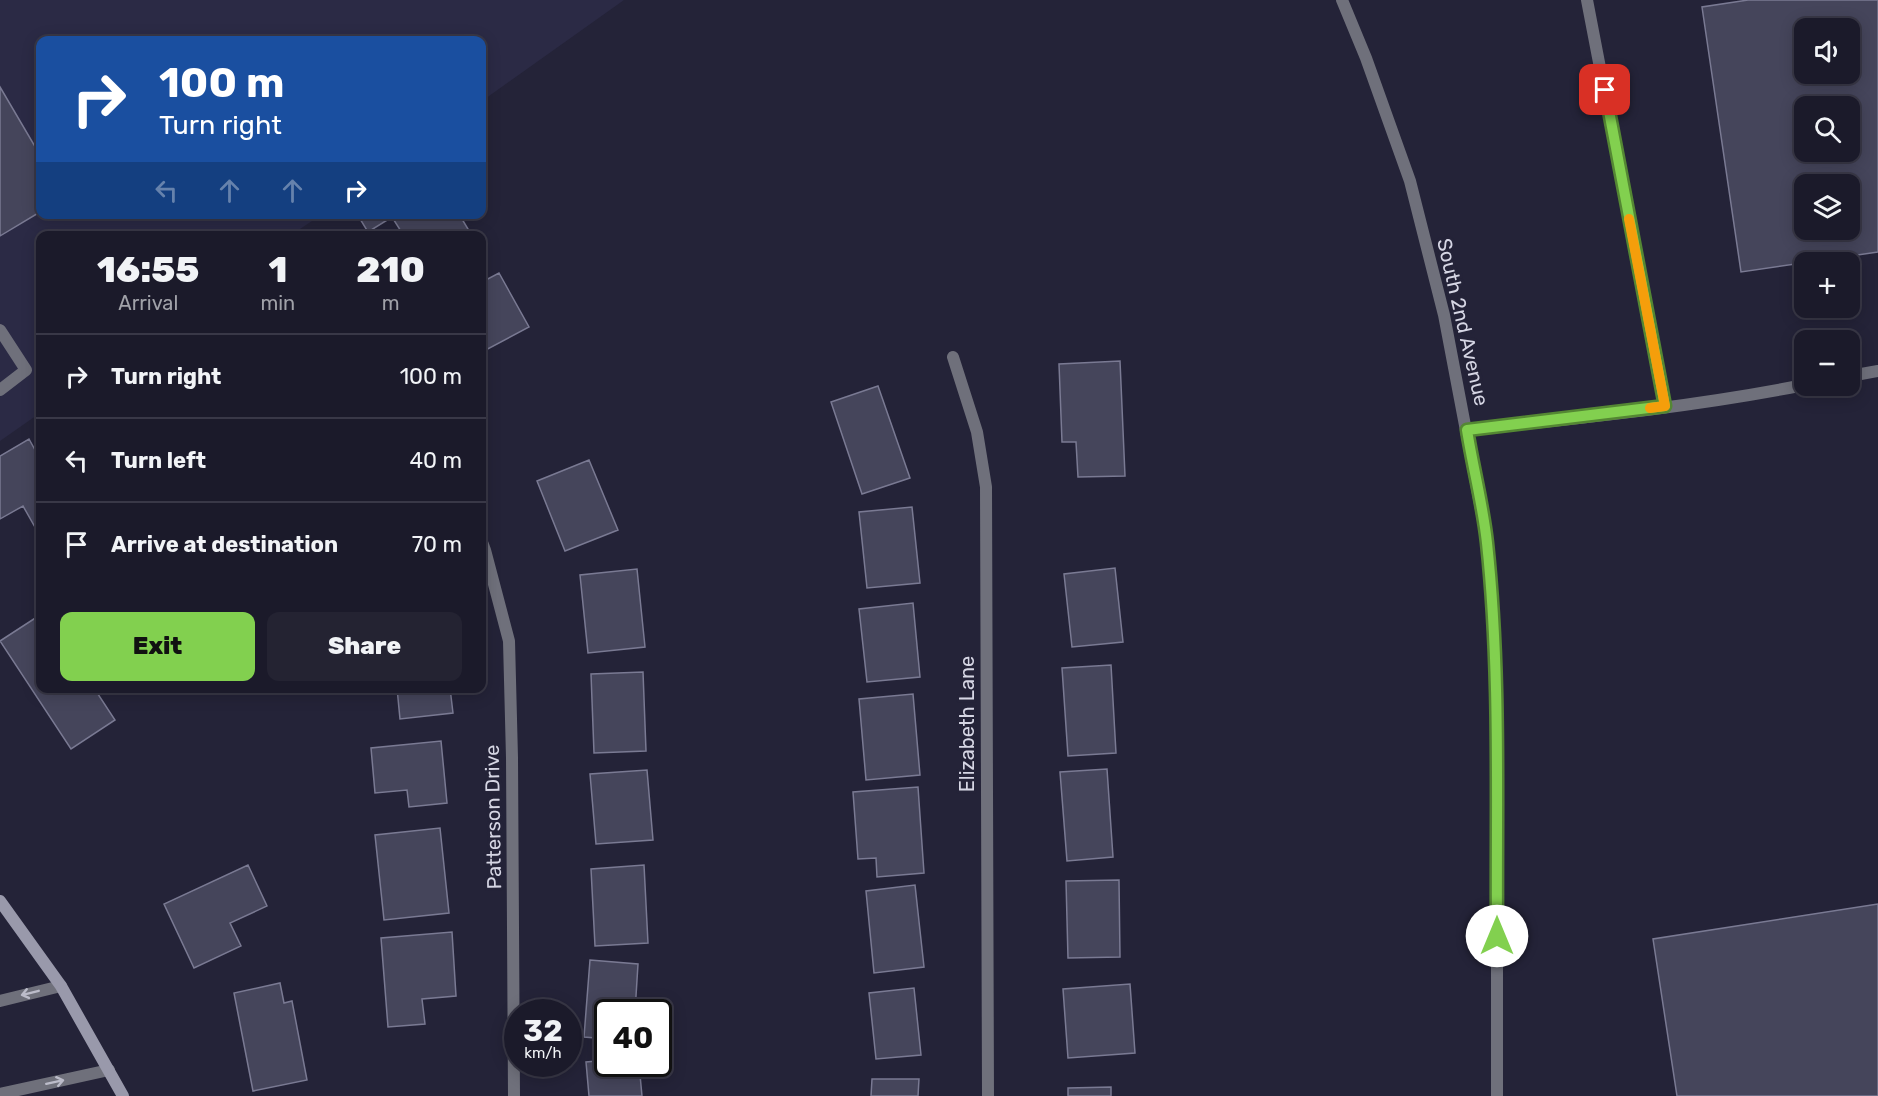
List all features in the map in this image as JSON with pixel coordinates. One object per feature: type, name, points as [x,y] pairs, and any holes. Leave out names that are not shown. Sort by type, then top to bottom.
[{"type":"main road","points":[[0,901],[61,986],[123,1096]]},
{"type":"street","name":"South 2nd Avenue","points":[[1342,0],[1366,58],[1410,181],[1444,315],[1486,541],[1494,635],[1497,708],[1497,1096]]},
{"type":"street","points":[[1587,0],[1665,406]]},
{"type":"street","points":[[0,330],[26,370],[0,390]]},
{"type":"street","name":"Elizabeth Lane","points":[[953,357],[977,432],[986,487],[988,1096]]},
{"type":"street","points":[[1860,374],[1878,371]]},
{"type":"street","points":[[1467,430],[1761,394],[1794,387]]},
{"type":"street","name":"Patterson Drive","points":[[486,554],[509,641],[514,1096]]},
{"type":"street","points":[[0,1001],[61,986]]},
{"type":"street","points":[[0,1094],[109,1070]]},
{"type":"shaded area","points":[[0,0],[624,0],[486,98],[486,36],[36,36],[36,219],[315,219],[297,231],[36,231],[36,416],[0,441]]},
{"type":"building","points":[[1748,0],[1878,0],[1878,252],[1860,255],[1860,252],[1794,252],[1794,264],[1741,272],[1702,7]]},
{"type":"building","points":[[0,87],[36,148],[36,214],[0,236]]},
{"type":"building","points":[[360,219],[389,219],[370,231]]},
{"type":"building","points":[[393,219],[462,219],[469,231],[401,231]]},
{"type":"building","points":[[499,273],[529,327],[486,350],[486,280]]},
{"type":"building","points":[[1120,361],[1125,476],[1078,477],[1076,442],[1062,442],[1059,364]]},
{"type":"building","points":[[878,386],[910,478],[862,494],[831,402]]},
{"type":"building","points":[[29,439],[36,452],[36,529],[23,506],[0,519],[0,456]]},
{"type":"building","points":[[589,460],[618,530],[565,551],[537,481]]},
{"type":"building","points":[[912,507],[920,583],[867,588],[859,512]]},
{"type":"building","points":[[1115,568],[1123,642],[1072,647],[1064,574]]},
{"type":"building","points":[[637,569],[645,647],[588,653],[580,575]]},
{"type":"building","points":[[913,603],[920,677],[867,682],[859,609]]},
{"type":"building","points":[[36,618],[36,693],[97,693],[115,720],[71,749],[0,641]]},
{"type":"building","points":[[1111,665],[1116,753],[1068,756],[1062,668]]},
{"type":"building","points":[[643,672],[646,751],[594,753],[591,674]]},
{"type":"building","points":[[397,693],[451,693],[453,713],[400,719]]},
{"type":"building","points":[[913,694],[920,775],[866,780],[859,699]]},
{"type":"building","points":[[441,741],[447,803],[409,807],[407,790],[375,793],[371,748]]},
{"type":"building","points":[[1107,769],[1113,857],[1067,861],[1060,772]]},
{"type":"building","points":[[647,770],[653,840],[596,844],[590,774]]},
{"type":"building","points":[[918,787],[924,873],[877,877],[876,858],[858,859],[853,792]]},
{"type":"building","points":[[440,828],[449,913],[384,920],[375,835]]},
{"type":"building","points":[[248,865],[267,906],[230,923],[241,946],[194,968],[164,904]]},
{"type":"building","points":[[644,865],[648,943],[595,946],[591,869]]},
{"type":"building","points":[[1119,880],[1120,957],[1068,958],[1066,881]]},
{"type":"building","points":[[915,885],[924,967],[874,973],[866,891]]},
{"type":"building","points":[[1878,904],[1878,1096],[1677,1096],[1653,939]]},
{"type":"building","points":[[452,932],[456,996],[422,999],[425,1024],[388,1027],[381,938]]},
{"type":"building","points":[[590,960],[638,964],[636,999],[594,999],[594,1038],[584,1037]]},
{"type":"building","points":[[280,983],[284,1003],[292,1001],[307,1080],[253,1091],[234,993]]},
{"type":"building","points":[[1130,984],[1135,1053],[1068,1058],[1063,989]]},
{"type":"building","points":[[914,988],[921,1055],[876,1059],[869,993]]},
{"type":"building","points":[[594,1061],[594,1077],[640,1077],[642,1096],[589,1096],[586,1062]]},
{"type":"building","points":[[872,1079],[919,1079],[918,1096],[871,1096]]},
{"type":"building","points":[[1111,1087],[1111,1096],[1068,1096],[1068,1088]]},
{"type":"slow traffic","points":[[1629,219],[1665,406],[1650,408]]},
{"type":"route","points":[[1497,936],[1497,708],[1494,635],[1486,541],[1467,430],[1606,415],[1665,406],[1605,90]]}]
